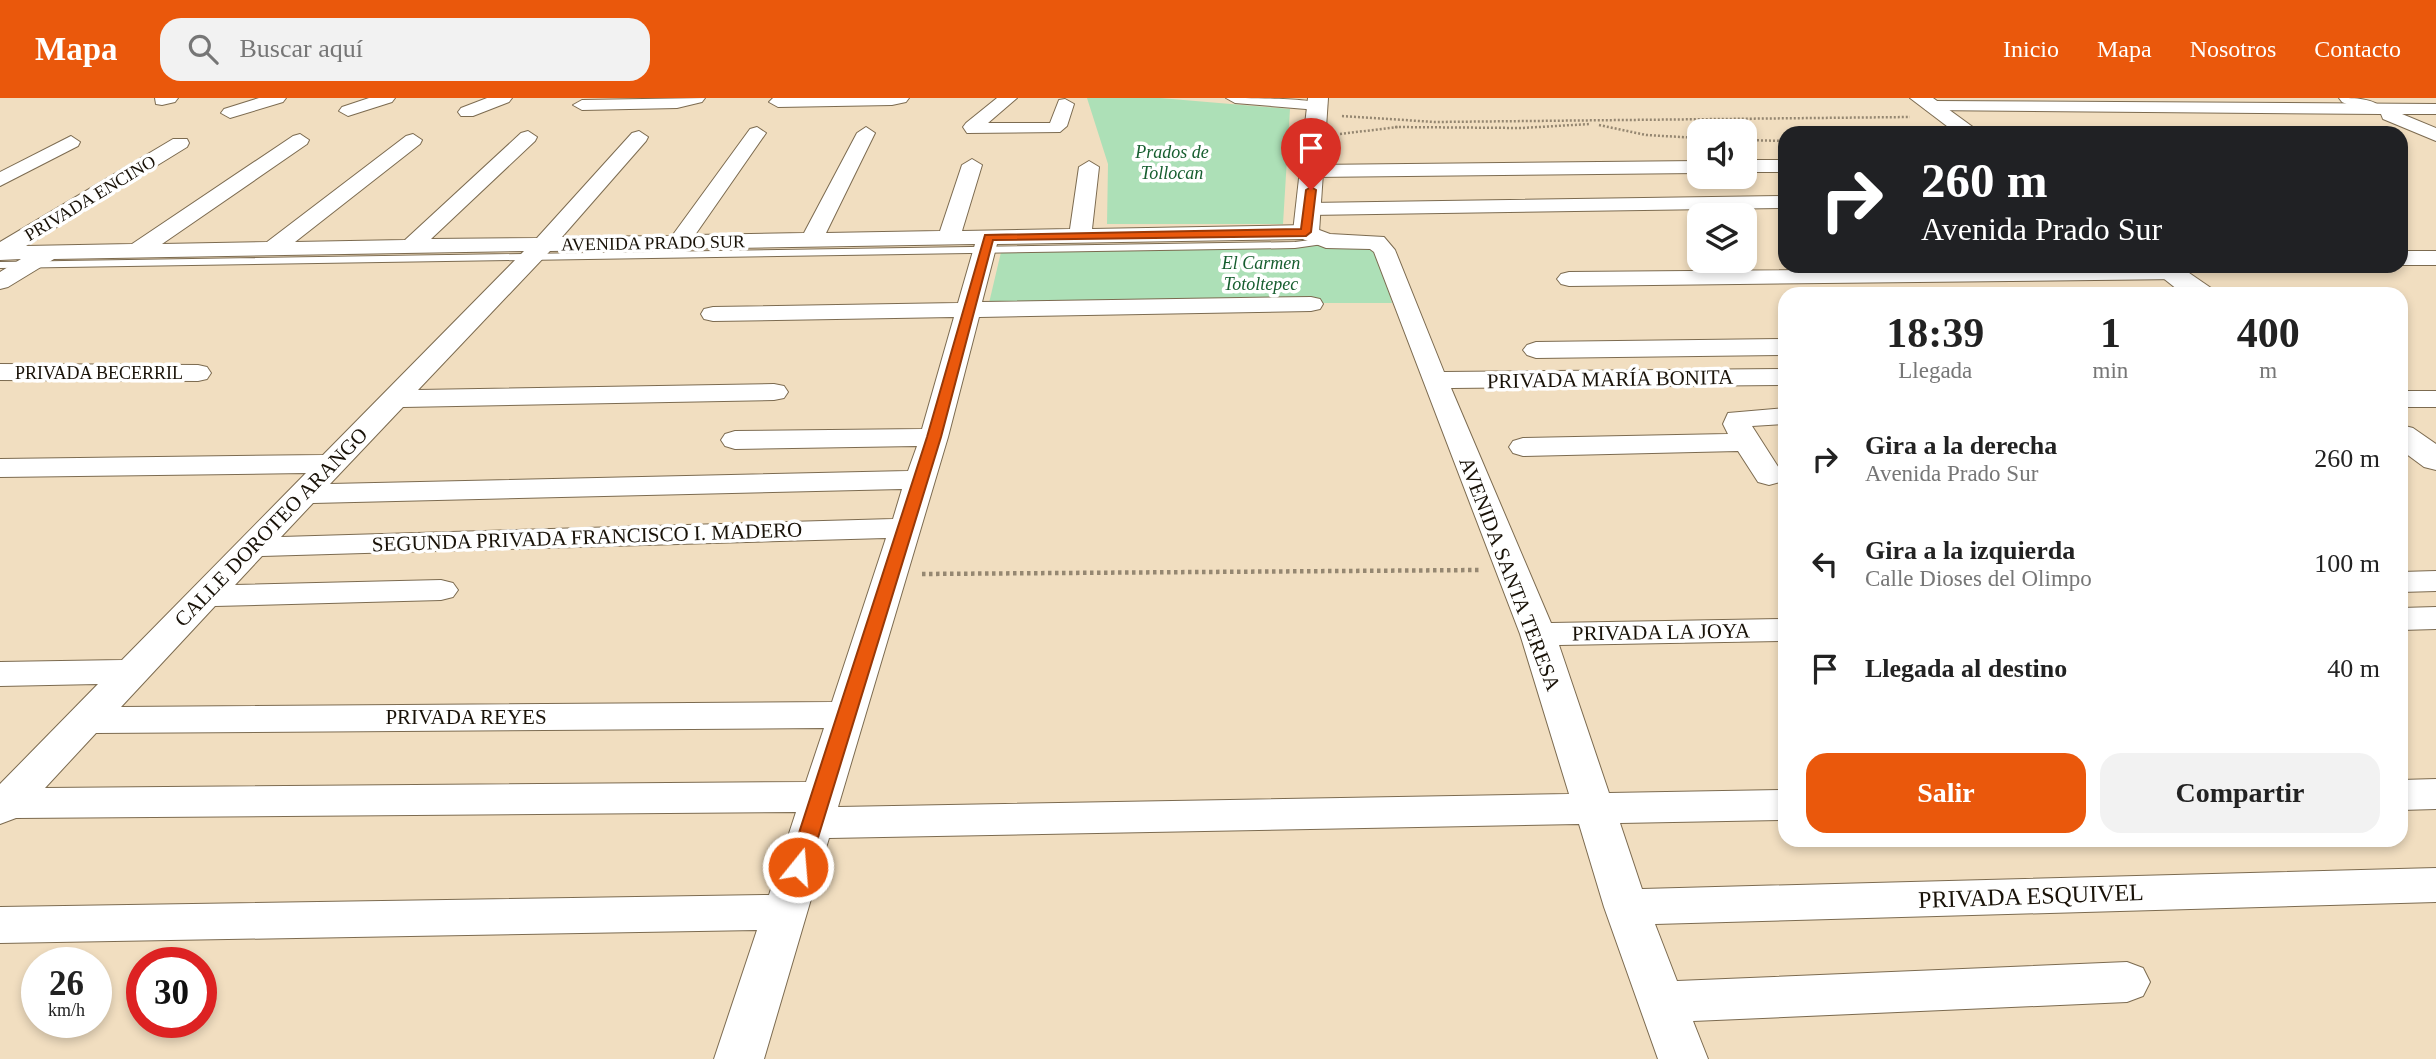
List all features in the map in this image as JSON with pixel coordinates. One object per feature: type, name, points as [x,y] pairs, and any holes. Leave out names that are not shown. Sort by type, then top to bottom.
[{"type":"main road","points":[[2350,98],[2374,109]]},
{"type":"main road","points":[[1316,237],[1309,209],[1318,104]]},
{"type":"main road","points":[[1932,107],[1960,126]]},
{"type":"main road","points":[[2171,273],[2191,287]]},
{"type":"main road","points":[[2408,440],[2436,460]]},
{"type":"street","points":[[230,113],[277,98]]},
{"type":"street","points":[[348,111],[386,98]]},
{"type":"street","points":[[467,112],[503,98]]},
{"type":"street","points":[[598,103],[683,103],[696,98]]},
{"type":"street","points":[[790,101],[900,98]]},
{"type":"street","points":[[1008,98],[972,129],[1054,128],[1058,126],[1065,104]]},
{"type":"street","points":[[1235,98],[1318,104]]},
{"type":"street","points":[[1932,107],[2436,109]]},
{"type":"street","points":[[2374,109],[2436,135]]},
{"type":"street","points":[[678,243],[757,133]]},
{"type":"street","points":[[812,240],[866,133]]},
{"type":"street","points":[[410,247],[528,137]]},
{"type":"street","name":"CALLE DOROTEO ARANGO","points":[[2,805],[204,596],[260,546],[303,494],[538,251],[639,137]]},
{"type":"street","points":[[272,249],[413,139]]},
{"type":"street","points":[[135,252],[300,140]]},
{"type":"street","points":[[0,180],[71,142]]},
{"type":"street","name":"PRIVADA ENCINO","points":[[0,253],[180,143]]},
{"type":"street","points":[[949,237],[972,165]]},
{"type":"street","points":[[1757,166],[1778,166]]},
{"type":"street","points":[[1080,235],[1089,167]]},
{"type":"street","points":[[1313,171],[1687,167]]},
{"type":"street","points":[[1627,183],[1650,213]]},
{"type":"street","points":[[1762,183],[1778,197]]},
{"type":"street","points":[[1486,187],[1511,229]]},
{"type":"street","points":[[1309,209],[1498,206],[1650,213],[1778,204]]},
{"type":"street","name":"AVENIDA PRADO SUR","points":[[0,253],[410,247],[538,251],[678,243],[949,237],[987,243],[1080,235],[1316,237]]},
{"type":"street","name":"AVENIDA SANTA TERESA","points":[[1316,237],[1366,240],[1381,245],[1538,634],[1626,907],[1683,1059]]},
{"type":"street","points":[[739,1059],[934,437],[987,243]]},
{"type":"street","points":[[0,282],[49,253]]},
{"type":"street","points":[[2408,258],[2436,258]]},
{"type":"street","points":[[1569,279],[1968,273]]},
{"type":"street","points":[[713,314],[1311,304]]},
{"type":"street","points":[[1536,350],[1778,347]]},
{"type":"street","name":"PRIVADA BECERRIL","points":[[0,372],[198,373]]},
{"type":"street","name":"PRIVADA MARÍA BONITA","points":[[1434,380],[1778,377]]},
{"type":"street","points":[[395,399],[774,392]]},
{"type":"street","points":[[2408,399],[2436,399]]},
{"type":"street","points":[[1769,476],[1737,424],[1738,419],[1778,416]]},
{"type":"street","points":[[735,440],[934,437]]},
{"type":"street","points":[[1523,447],[1746,442]]},
{"type":"street","points":[[0,468],[332,464]]},
{"type":"street","points":[[303,494],[920,480]]},
{"type":"street","name":"SEGUNDA PRIVADA FRANCISCO I. MADERO","points":[[260,546],[906,528]]},
{"type":"street","points":[[2408,582],[2436,581]]},
{"type":"street","points":[[204,596],[441,590]]},
{"type":"street","points":[[2408,619],[2436,618]]},
{"type":"street","name":"PRIVADA LA JOYA","points":[[1538,634],[1778,630]]},
{"type":"street","points":[[0,674],[131,672]]},
{"type":"street","name":"PRIVADA REYES","points":[[84,720],[847,715]]},
{"type":"street","points":[[2408,795],[2436,794]]},
{"type":"street","points":[[2,805],[816,810],[1593,809],[1778,805]]},
{"type":"street","name":"PRIVADA ESQUIVEL","points":[[1626,907],[2436,886]]},
{"type":"street","points":[[0,925],[785,912]]},
{"type":"street","points":[[1662,1002],[2127,982]]},
{"type":"lane","points":[[0,265],[987,243],[1295,245],[1316,237]]},
{"type":"path","points":[[1318,104],[1354,119],[1435,122],[1599,122],[1932,107]]},
{"type":"path","points":[[1315,137],[1435,122]]},
{"type":"path","points":[[1588,125],[1599,122]]},
{"type":"path","points":[[1395,128],[1609,125],[1646,135],[1687,137]]},
{"type":"path","points":[[1757,141],[1778,141]]},
{"type":"path","points":[[890,575],[1513,570]]},
{"type":"green space","name":"Prados de Tollocan","points":[[1087,98],[1160,98],[1290,109],[1283,224],[1107,224],[1108,164]]},
{"type":"green space","name":"El Carmen Totoltepec","points":[[1376,242],[1392,303],[989,303],[1002,248]]},
{"type":"route","points":[[798,867],[934,437],[989,237],[1306,232],[1311,190]]}]
